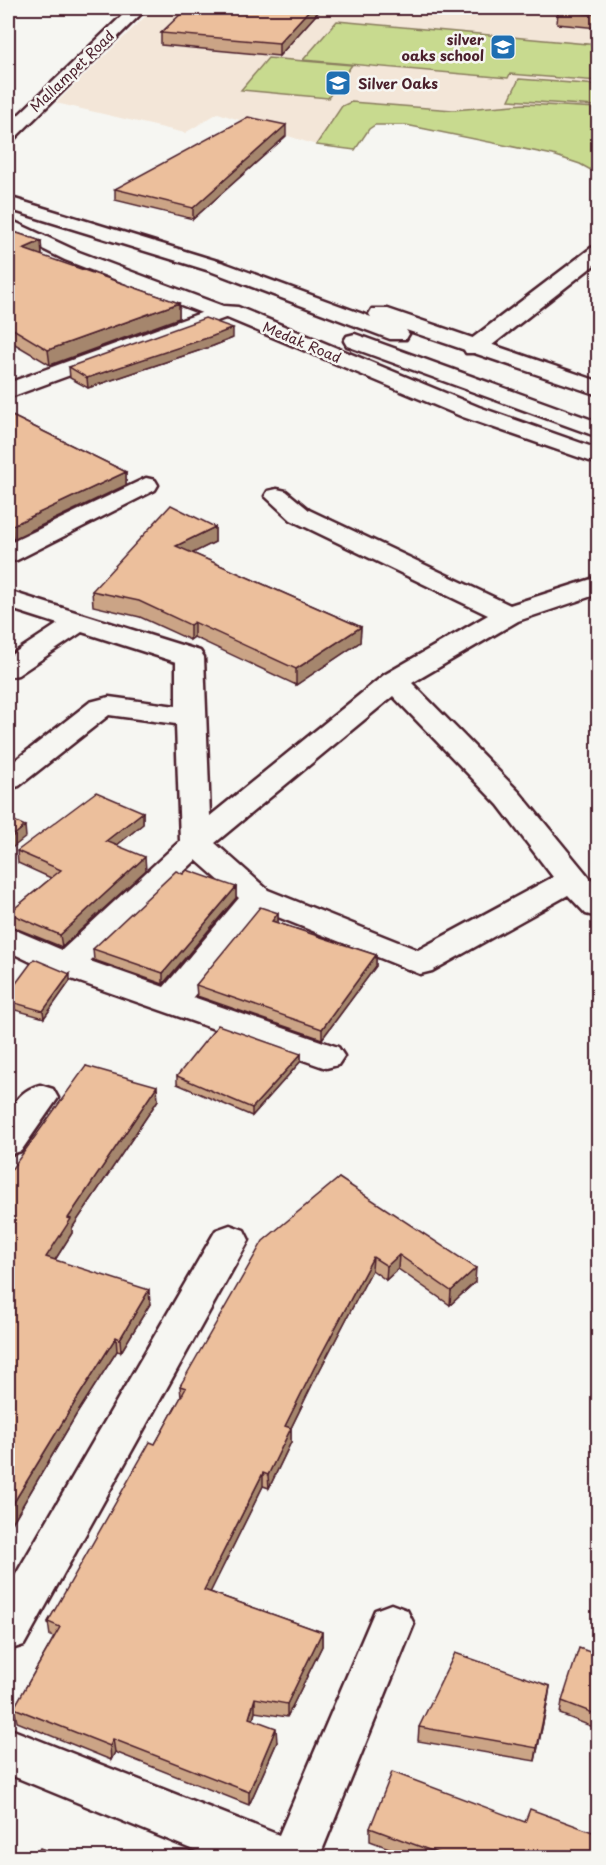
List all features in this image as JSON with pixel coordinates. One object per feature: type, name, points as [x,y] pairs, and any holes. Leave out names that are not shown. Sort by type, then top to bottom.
[{"type":"main road","name":"Mallampet Road","points":[[55,66],[120,8]]},
{"type":"main road","name":"Mallampet Road","points":[[8,135],[139,8]]},
{"type":"main road","points":[[8,193],[132,228],[474,348],[598,388]]},
{"type":"main road","points":[[8,203],[217,267],[598,405]]},
{"type":"main road","points":[[8,212],[188,275],[322,329],[598,430]]},
{"type":"main road","name":"Medak Road","points":[[8,225],[72,256],[219,312],[230,312],[471,412],[598,457]]},
{"type":"main road","points":[[474,348],[598,252]]},
{"type":"main road","points":[[8,391],[219,312]]},
{"type":"main road","points":[[8,554],[146,485]]},
{"type":"main road","points":[[277,496],[300,514],[508,615]]},
{"type":"main road","points":[[66,965],[196,843],[394,681],[508,615],[598,585]]},
{"type":"main road","points":[[8,599],[77,623],[190,657],[190,717],[196,843],[257,897],[420,963],[572,880]]},
{"type":"main road","points":[[8,669],[77,623]]},
{"type":"main road","points":[[394,681],[509,799],[572,880],[598,907]]},
{"type":"main road","points":[[8,780],[100,708],[109,706],[190,717]]},
{"type":"main road","points":[[171,1002],[257,897]]},
{"type":"main road","points":[[8,938],[66,965],[326,1056]]},
{"type":"main road","points":[[8,1142],[40,1098]]},
{"type":"main road","points":[[8,1630],[230,1240]]},
{"type":"main road","points":[[294,1857],[391,1624]]},
{"type":"main road","points":[[8,1751],[274,1857]]},
{"type":"shaded area","name":"Silver Oaks","points":[[154,8],[598,8],[598,144],[342,106],[316,145],[218,113],[185,133],[56,103]]},
{"type":"green space","points":[[337,21],[598,45],[598,81],[510,74],[508,78],[303,60]]},
{"type":"green space","points":[[268,58],[352,65],[328,98],[241,90]]},
{"type":"green space","points":[[519,79],[598,85],[596,106],[509,100]]},
{"type":"green space","points":[[351,102],[453,110],[525,104],[598,108],[598,174],[580,164],[553,155],[406,125],[375,125],[369,129],[355,150],[316,145],[342,106]]},
{"type":"building","points":[[187,8],[311,8],[279,43],[161,33]]},
{"type":"building","points":[[560,8],[598,8],[598,15],[558,11]]},
{"type":"building","points":[[248,117],[286,125],[193,208],[115,189]]},
{"type":"building","points":[[8,230],[41,241],[23,249],[179,303],[48,350],[8,326]]},
{"type":"building","points":[[205,318],[233,328],[87,378],[69,367]]},
{"type":"building","points":[[8,414],[126,472],[11,526],[8,524]]},
{"type":"building","points":[[171,505],[215,527],[176,546],[361,627],[296,669],[194,622],[190,625],[139,601],[92,591]]},
{"type":"building","points":[[96,792],[143,812],[106,841],[145,857],[60,935],[9,913],[61,870],[17,851]]},
{"type":"building","points":[[8,818],[25,826],[8,840]]},
{"type":"building","points":[[187,870],[236,887],[163,973],[93,949],[176,871],[183,874]]},
{"type":"building","points":[[260,907],[278,913],[272,921],[376,955],[322,1029],[196,985]]},
{"type":"building","points":[[34,959],[70,974],[43,1011],[8,1001],[8,994]]},
{"type":"building","points":[[218,1025],[301,1054],[252,1108],[177,1076]]},
{"type":"building","points":[[86,1066],[157,1086],[68,1218],[71,1219],[46,1257],[149,1290],[120,1339],[116,1337],[8,1512],[8,1174]]},
{"type":"building","points":[[339,1178],[476,1268],[451,1291],[399,1255],[387,1266],[373,1257],[285,1426],[291,1428],[268,1475],[263,1473],[204,1590],[322,1632],[287,1704],[255,1698],[249,1718],[276,1728],[249,1792],[113,1739],[110,1746],[14,1708],[60,1627],[48,1622],[150,1442],[155,1444],[186,1388],[180,1386],[263,1241]]},
{"type":"building","points":[[579,1648],[598,1655],[598,1715],[562,1701]]},
{"type":"building","points":[[455,1653],[550,1686],[537,1748],[419,1727]]},
{"type":"building","points":[[392,1772],[525,1822],[530,1809],[598,1834],[598,1857],[448,1857],[370,1828]]},
{"type":"building","points":[[40,1848],[63,1857],[35,1857]]},
{"type":"place","name":"silver oaks school","points":[[503,47]]},
{"type":"place","name":"Silver Oaks","points":[[338,83]]}]
